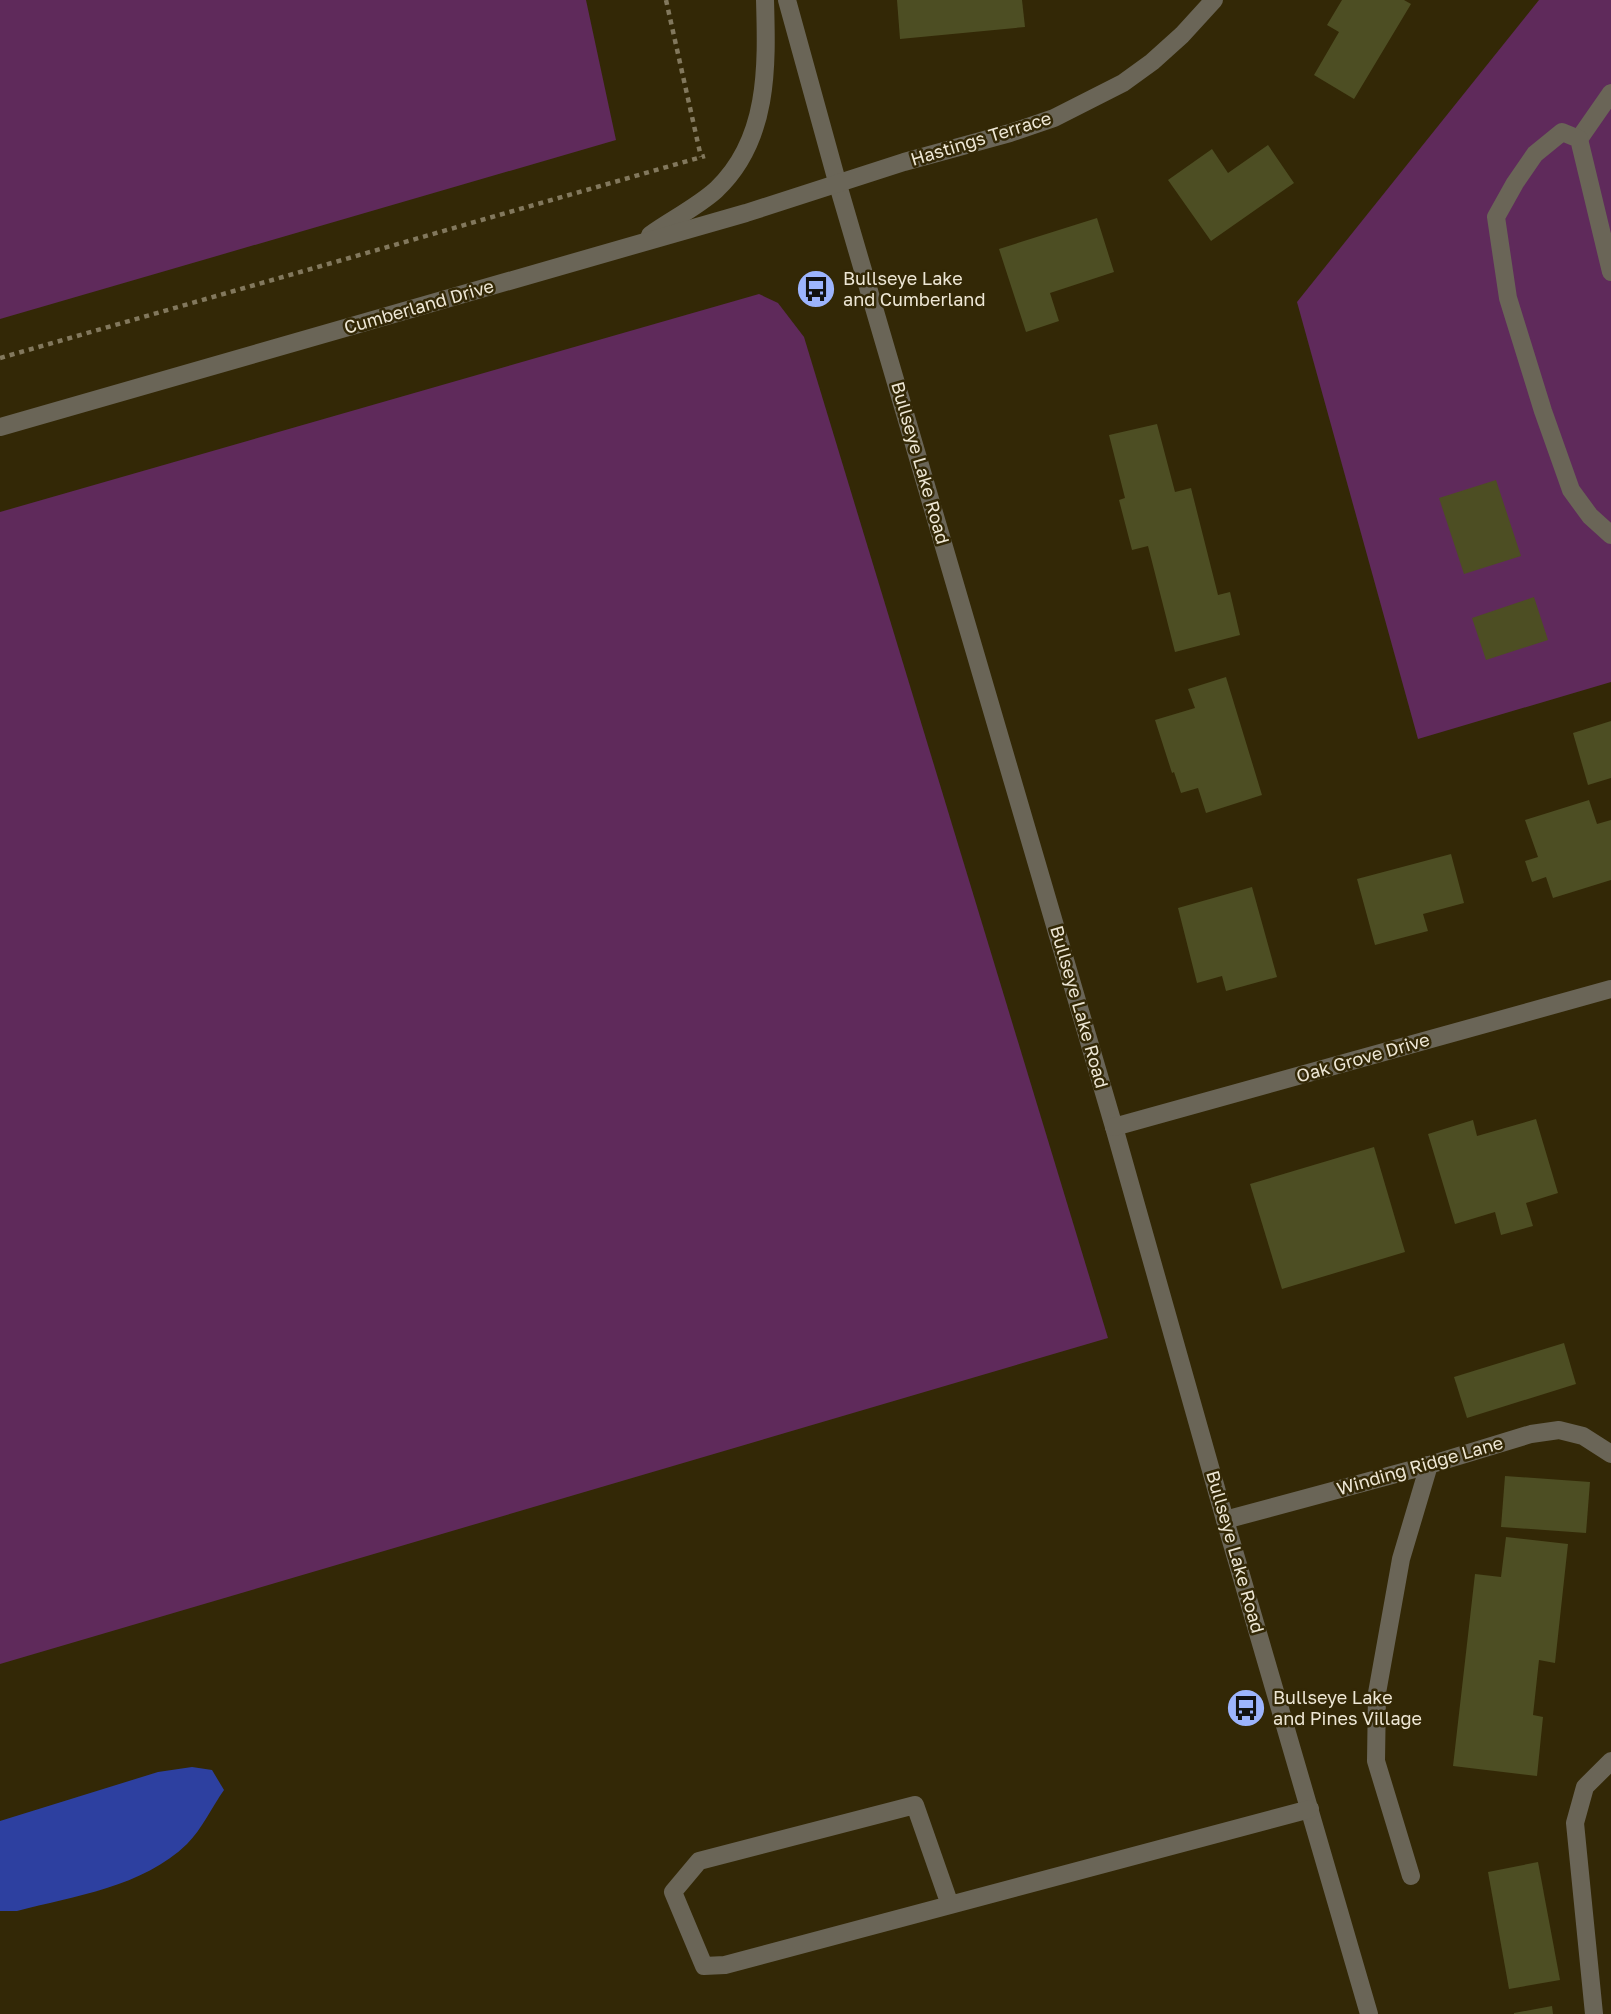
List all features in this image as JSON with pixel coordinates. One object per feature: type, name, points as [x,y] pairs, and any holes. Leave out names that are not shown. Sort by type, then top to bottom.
[{"type":"street","points":[[635,245],[716,190],[744,158],[764,94],[765,0]]},
{"type":"street","name":"Bullseye Lake Road","points":[[787,0],[838,185],[1114,1127],[1369,2014]]},
{"type":"street","name":"Hastings Terrace","points":[[838,185],[904,162],[1010,133],[1054,118],[1087,102],[1123,83],[1152,62],[1182,35],[1214,0]]},
{"type":"street","points":[[1611,93],[1579,139],[1611,272]]},
{"type":"street","points":[[1579,139],[1562,132],[1535,154],[1496,217],[1508,298],[1557,450],[1572,490],[1590,516],[1611,535]]},
{"type":"street","name":"Cumberland Drive","points":[[0,427],[838,185]]},
{"type":"street","name":"Oak Grove Drive","points":[[1114,1127],[1611,989]]},
{"type":"street","name":"Winding Ridge Lane","points":[[1225,1520],[1429,1465],[1531,1434],[1559,1430],[1583,1436],[1611,1454]]},
{"type":"street","points":[[1411,1876],[1376,1761],[1377,1693],[1401,1559],[1429,1465]]},
{"type":"street","points":[[1594,2014],[1576,1822],[1586,1787],[1611,1761]]},
{"type":"street","points":[[950,1905],[915,1805],[699,1861],[673,1892],[704,1966],[725,1965],[950,1905],[1310,1809]]},
{"type":"path","points":[[666,0],[701,157]]},
{"type":"path","points":[[0,358],[710,154]]},
{"type":"shaded area","points":[[0,0],[586,0],[616,140],[0,319]]},
{"type":"shaded area","points":[[1539,0],[1611,0],[1611,682],[1418,739],[1297,302]]},
{"type":"shaded area","points":[[759,294],[778,303],[804,337],[1108,1338],[0,1664],[0,512]]},
{"type":"shaded area","points":[[192,1767],[212,1770],[224,1790],[192,1838],[169,1859],[107,1888],[17,1911],[0,1911],[0,1821],[158,1772]]},
{"type":"building","points":[[897,0],[1022,0],[1025,27],[900,39]]},
{"type":"building","points":[[1342,0],[1404,0],[1411,4],[1354,99],[1314,75],[1339,32],[1327,25]]},
{"type":"building","points":[[1268,145],[1294,183],[1211,241],[1168,180],[1212,149],[1228,173]]},
{"type":"building","points":[[1097,218],[1114,272],[1050,293],[1059,321],[1026,332],[999,249]]},
{"type":"building","points":[[1157,424],[1175,492],[1191,488],[1218,595],[1230,592],[1240,635],[1175,652],[1148,546],[1132,550],[1119,500],[1125,498],[1109,435]]},
{"type":"building","points":[[1496,480],[1521,556],[1464,574],[1439,498]]},
{"type":"building","points":[[1534,597],[1548,640],[1486,660],[1472,618]]},
{"type":"building","points":[[1226,677],[1262,795],[1206,813],[1198,788],[1181,793],[1155,720],[1195,708],[1188,689]]},
{"type":"building","points":[[1611,721],[1611,778],[1588,785],[1573,733]]},
{"type":"building","points":[[1589,800],[1597,824],[1611,820],[1611,880],[1553,898],[1546,877],[1532,882],[1525,861],[1538,857],[1525,820]]},
{"type":"building","points":[[1451,854],[1464,903],[1423,914],[1428,931],[1375,945],[1357,879]]},
{"type":"building","points":[[1252,887],[1277,977],[1226,991],[1222,976],[1197,983],[1178,908]]},
{"type":"building","points":[[1536,1119],[1558,1193],[1526,1203],[1533,1226],[1501,1235],[1495,1212],[1455,1224],[1428,1134],[1473,1120],[1477,1136]]},
{"type":"building","points":[[1374,1147],[1405,1252],[1282,1289],[1250,1184]]},
{"type":"building","points":[[1564,1343],[1576,1384],[1467,1418],[1454,1377]]},
{"type":"building","points":[[1505,1476],[1590,1482],[1586,1533],[1501,1527]]},
{"type":"building","points":[[1506,1537],[1568,1544],[1555,1663],[1539,1660],[1533,1715],[1543,1717],[1537,1776],[1453,1766],[1475,1574],[1501,1577]]},
{"type":"building","points":[[1538,1862],[1560,1980],[1509,1989],[1488,1872]]},
{"type":"building","points":[[1552,2006],[1553,2014],[1514,2014],[1514,2013]]},
{"type":"place","name":"Bullseye Lake and Cumberland","points":[[816,289]]},
{"type":"place","name":"Bullseye Lake and Pines Village","points":[[1246,1708]]}]
